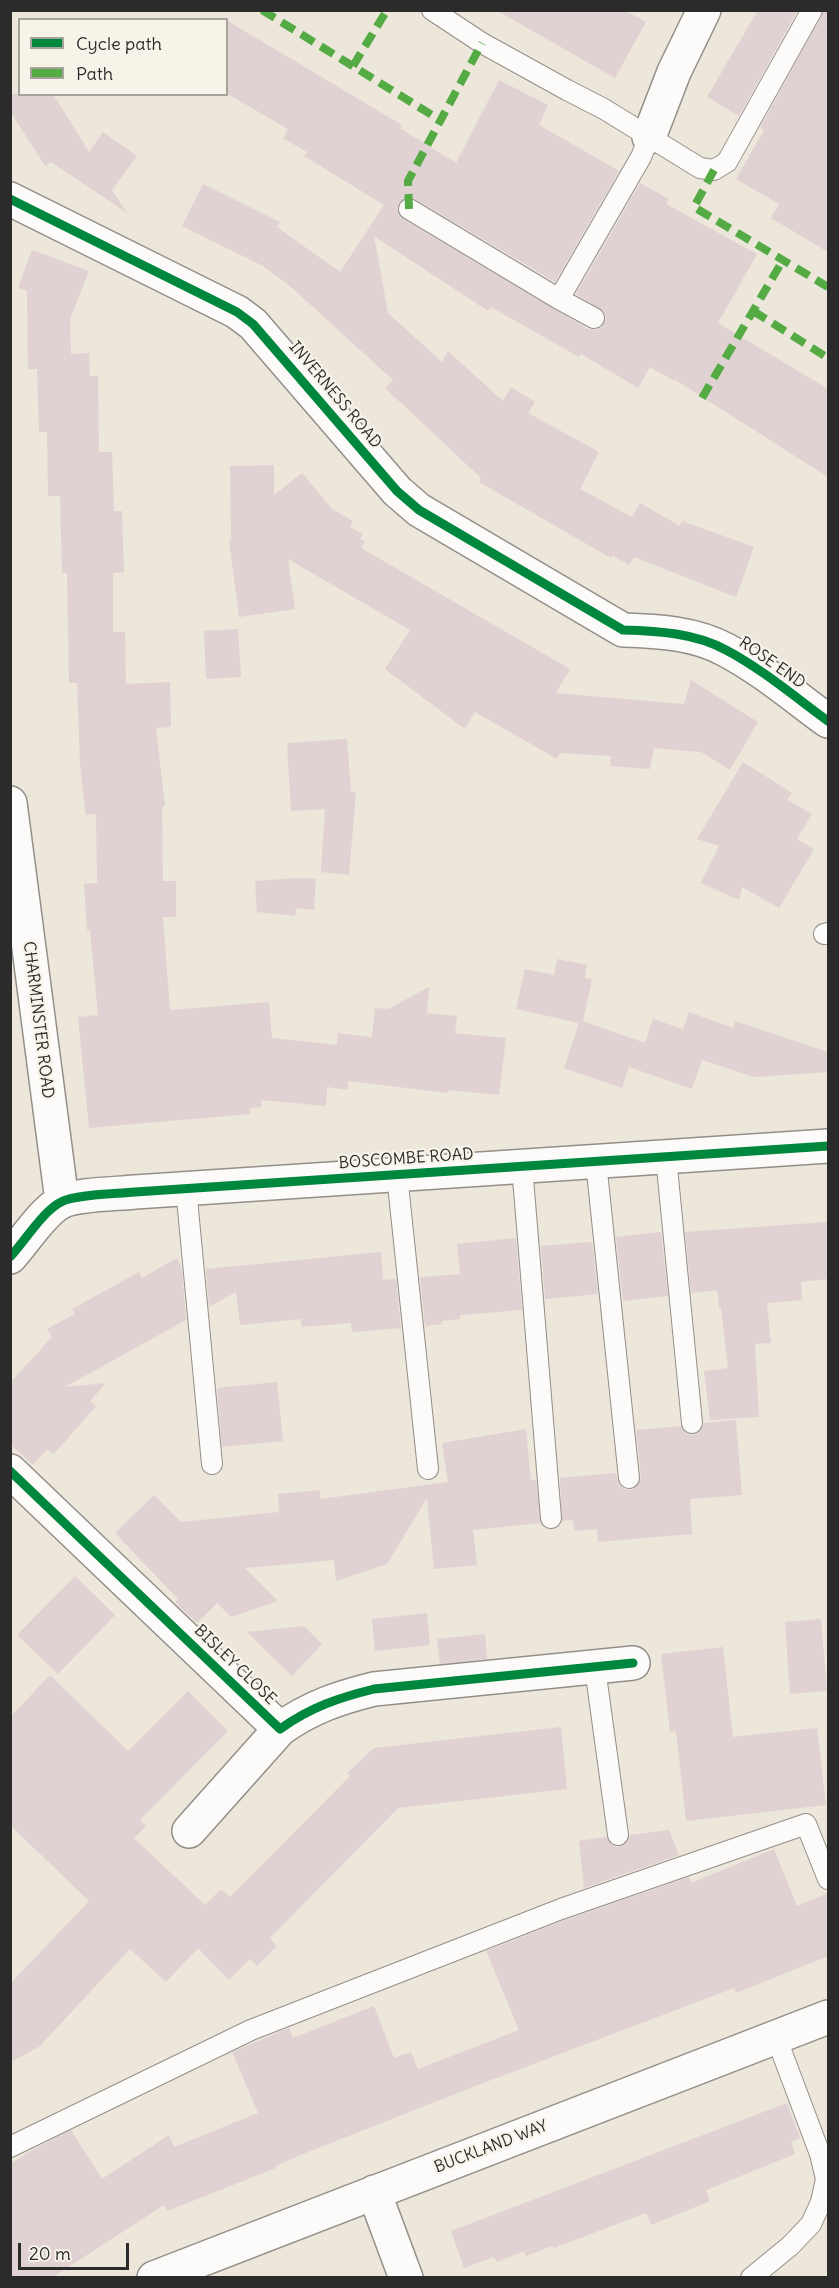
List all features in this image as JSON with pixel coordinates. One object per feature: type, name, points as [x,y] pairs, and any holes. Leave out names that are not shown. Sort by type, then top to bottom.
[{"type":"street","points":[[649,137],[674,72],[704,10]]},
{"type":"street","name":"INVERNESS ROAD","points":[[10,199],[237,312],[253,324],[397,491],[419,510],[623,630]]},
{"type":"street","name":"ROSE END","points":[[623,630],[661,631],[700,639],[726,649],[828,721]]},
{"type":"street","name":"CHARMINSTER ROAD","points":[[10,803],[62,1201]]},
{"type":"street","name":"BOSCOMBE ROAD","points":[[62,1201],[186,1188],[828,1146]]},
{"type":"street","points":[[10,1257],[50,1209],[62,1201]]},
{"type":"street","name":"BISLEY CLOSE","points":[[10,1471],[280,1729]]},
{"type":"street","name":"BISLEY CLOSE","points":[[189,1831],[280,1729],[301,1714],[334,1699],[374,1689],[633,1663]]},
{"type":"street","name":"BUCKLAND WAY","points":[[154,2277],[828,2017]]},
{"type":"street","points":[[374,2192],[406,2277]]},
{"type":"lane","points":[[432,10],[482,43],[604,109],[700,168],[714,170],[727,162],[812,10]]},
{"type":"lane","points":[[559,299],[641,157],[649,137]]},
{"type":"lane","points":[[409,209],[594,318]]},
{"type":"lane","points":[[666,1156],[692,1423]]},
{"type":"lane","points":[[596,1162],[629,1478]]},
{"type":"lane","points":[[522,1166],[551,1518]]},
{"type":"lane","points":[[397,1175],[428,1468]]},
{"type":"lane","points":[[186,1188],[212,1464]]},
{"type":"lane","points":[[596,1668],[618,1835]]},
{"type":"lane","points":[[10,2147],[251,2030],[561,1910],[806,1824],[828,1879]]},
{"type":"lane","points":[[751,2277],[790,2246],[811,2224],[821,2202],[826,2179],[820,2154],[776,2037]]},
{"type":"building","points":[[496,10],[624,10],[646,22],[615,78]]},
{"type":"building","points":[[758,10],[798,10],[739,116],[707,97]]},
{"type":"building","points":[[824,10],[828,10],[828,252],[771,218],[779,204],[736,179],[764,130],[760,128]]},
{"type":"building","points":[[228,21],[402,125],[400,128],[456,163],[499,80],[548,105],[539,125],[619,171],[555,282],[415,199],[409,197],[403,199],[397,209],[403,219],[588,329],[601,328],[606,318],[604,312],[576,294],[640,183],[669,199],[666,204],[757,254],[718,323],[828,389],[828,477],[674,379],[650,367],[638,388],[581,354],[579,357],[491,307],[488,311],[374,236],[388,313],[442,362],[448,351],[503,401],[511,387],[535,402],[528,413],[599,452],[580,489],[632,517],[640,503],[680,526],[682,521],[754,547],[736,597],[634,557],[629,565],[612,555],[611,558],[479,482],[481,478],[385,388],[393,380],[290,286],[263,266],[182,226],[203,184],[280,222],[277,227],[340,272],[384,205],[304,156],[307,152],[283,138],[288,129],[228,94]]},
{"type":"building","points":[[10,94],[54,96],[89,152],[103,132],[137,156],[112,190],[127,213],[51,162],[45,166],[10,111]]},
{"type":"building","points":[[32,250],[89,271],[70,319],[71,354],[89,353],[90,376],[98,376],[99,452],[112,452],[114,511],[122,511],[124,572],[113,573],[113,632],[125,632],[126,684],[170,682],[171,727],[156,728],[165,806],[162,807],[163,881],[176,881],[176,917],[163,917],[170,1010],[269,1002],[272,1038],[337,1045],[338,1033],[372,1037],[375,1008],[388,1009],[429,987],[427,1013],[457,1016],[455,1033],[506,1038],[499,1095],[448,1090],[448,1093],[348,1081],[348,1090],[327,1087],[326,1106],[261,1100],[261,1107],[250,1108],[250,1114],[89,1128],[78,1017],[98,1015],[90,930],[87,930],[84,884],[97,883],[96,814],[86,815],[80,765],[77,683],[69,683],[67,573],[62,573],[60,496],[48,496],[47,432],[39,432],[37,369],[28,369],[27,291],[18,288]]},
{"type":"building","points":[[274,465],[274,495],[302,473],[332,509],[353,521],[350,527],[363,534],[360,539],[365,541],[361,548],[570,669],[556,693],[684,704],[691,680],[758,722],[730,770],[701,752],[654,748],[650,769],[610,766],[611,756],[560,753],[557,759],[475,712],[465,729],[385,669],[410,630],[288,559],[295,609],[239,617],[229,540],[231,540],[230,466]]},
{"type":"building","points":[[238,629],[241,677],[206,679],[204,631]]},
{"type":"building","points":[[347,739],[351,792],[356,792],[349,875],[321,872],[325,809],[291,811],[287,743]]},
{"type":"building","points":[[743,762],[792,793],[787,800],[812,814],[797,839],[814,849],[779,908],[742,887],[739,900],[701,883],[719,846],[697,839]]},
{"type":"building","points":[[316,879],[314,910],[296,908],[295,916],[257,912],[255,881]]},
{"type":"building","points":[[557,959],[587,965],[585,978],[592,979],[583,1021],[645,1043],[653,1019],[683,1029],[689,1012],[733,1028],[735,1021],[828,1052],[828,1072],[754,1077],[702,1060],[692,1089],[629,1067],[622,1088],[564,1068],[579,1023],[516,1009],[525,969],[554,975]]},
{"type":"building","points":[[828,1222],[828,1279],[801,1282],[802,1300],[767,1303],[771,1343],[755,1344],[759,1417],[710,1420],[704,1371],[728,1368],[721,1307],[719,1308],[717,1290],[691,1293],[685,1232]]},
{"type":"building","points":[[661,1232],[668,1296],[623,1301],[616,1237]]},
{"type":"building","points":[[516,1238],[522,1310],[460,1315],[460,1319],[425,1326],[420,1277],[460,1274],[457,1244]]},
{"type":"building","points":[[592,1242],[598,1294],[545,1299],[541,1246]]},
{"type":"building","points":[[381,1252],[383,1280],[396,1279],[401,1328],[352,1332],[351,1323],[302,1327],[301,1319],[240,1325],[236,1292],[209,1307],[206,1269]]},
{"type":"building","points":[[177,1258],[182,1270],[186,1320],[65,1387],[106,1383],[90,1401],[96,1406],[54,1454],[47,1449],[33,1465],[10,1444],[10,1383],[52,1337],[47,1329],[75,1314],[72,1309],[139,1272],[142,1278]]},
{"type":"building","points":[[277,1382],[283,1441],[222,1447],[217,1388]]},
{"type":"building","points":[[736,1420],[742,1495],[690,1499],[692,1534],[598,1542],[597,1529],[574,1531],[573,1520],[562,1521],[560,1478],[616,1473],[619,1485],[624,1489],[631,1490],[636,1487],[641,1477],[636,1430],[681,1426],[687,1434],[694,1435],[699,1432],[704,1423]]},
{"type":"building","points":[[526,1429],[531,1480],[536,1480],[541,1523],[473,1530],[477,1565],[434,1569],[427,1498],[387,1564],[336,1581],[334,1560],[245,1568],[278,1601],[231,1617],[217,1603],[197,1623],[175,1602],[178,1599],[115,1533],[154,1495],[181,1522],[279,1512],[278,1494],[320,1490],[320,1499],[448,1482],[442,1443]]},
{"type":"building","points":[[75,1576],[115,1615],[58,1674],[17,1635]]},
{"type":"building","points":[[427,1613],[430,1645],[375,1651],[372,1619]]},
{"type":"building","points":[[821,1619],[827,1691],[790,1694],[785,1622]]},
{"type":"building","points":[[304,1626],[322,1644],[292,1676],[247,1632]]},
{"type":"building","points":[[485,1634],[487,1659],[440,1664],[437,1639]]},
{"type":"building","points":[[723,1647],[733,1737],[817,1728],[826,1805],[686,1821],[676,1731],[670,1732],[661,1654]]},
{"type":"building","points":[[50,1675],[128,1751],[188,1691],[228,1731],[140,1820],[146,1826],[134,1838],[205,1905],[221,1889],[230,1897],[350,1776],[347,1773],[374,1748],[561,1727],[567,1789],[398,1808],[270,1938],[277,1946],[257,1966],[250,1959],[229,1980],[198,1948],[166,1982],[130,1949],[39,2047],[10,2062],[10,1984],[89,1901],[10,1825],[10,1717]]},
{"type":"building","points":[[669,1830],[679,1855],[584,1888],[579,1841],[606,1837],[613,1846],[619,1847],[626,1844],[630,1835]]},
{"type":"building","points":[[774,1849],[797,1906],[828,1893],[828,1956],[736,1993],[734,1988],[478,2085],[167,2211],[164,2205],[53,2277],[10,2277],[10,2164],[34,2149],[71,2130],[102,2179],[169,2135],[174,2147],[258,2113],[232,2052],[289,2028],[293,2038],[374,2006],[394,2058],[411,2052],[418,2069],[519,2030],[486,1951],[565,1920],[689,1877],[691,1883]]},
{"type":"building","points":[[787,2103],[800,2138],[791,2142],[795,2154],[706,2190],[710,2201],[651,2225],[646,2213],[554,2248],[552,2246],[526,2256],[524,2251],[497,2262],[494,2257],[464,2268],[451,2231]]},
{"type":"marked path","points":[[262,10],[440,120]]},
{"type":"marked path","points":[[353,66],[387,10]]},
{"type":"marked path","points":[[409,209],[408,181],[482,43]]},
{"type":"marked path","points":[[714,170],[694,207],[828,287]]},
{"type":"marked path","points":[[702,398],[783,260]]},
{"type":"marked path","points":[[753,311],[828,358]]},
{"type":"cycle path","points":[[10,199],[237,312],[253,324],[397,491],[419,510],[623,630],[689,636],[726,650],[765,674],[828,721]]},
{"type":"cycle path","points":[[10,1257],[54,1206],[68,1199],[86,1196],[828,1146]]},
{"type":"cycle path","points":[[10,1471],[280,1729],[325,1704],[374,1689],[633,1663]]}]
